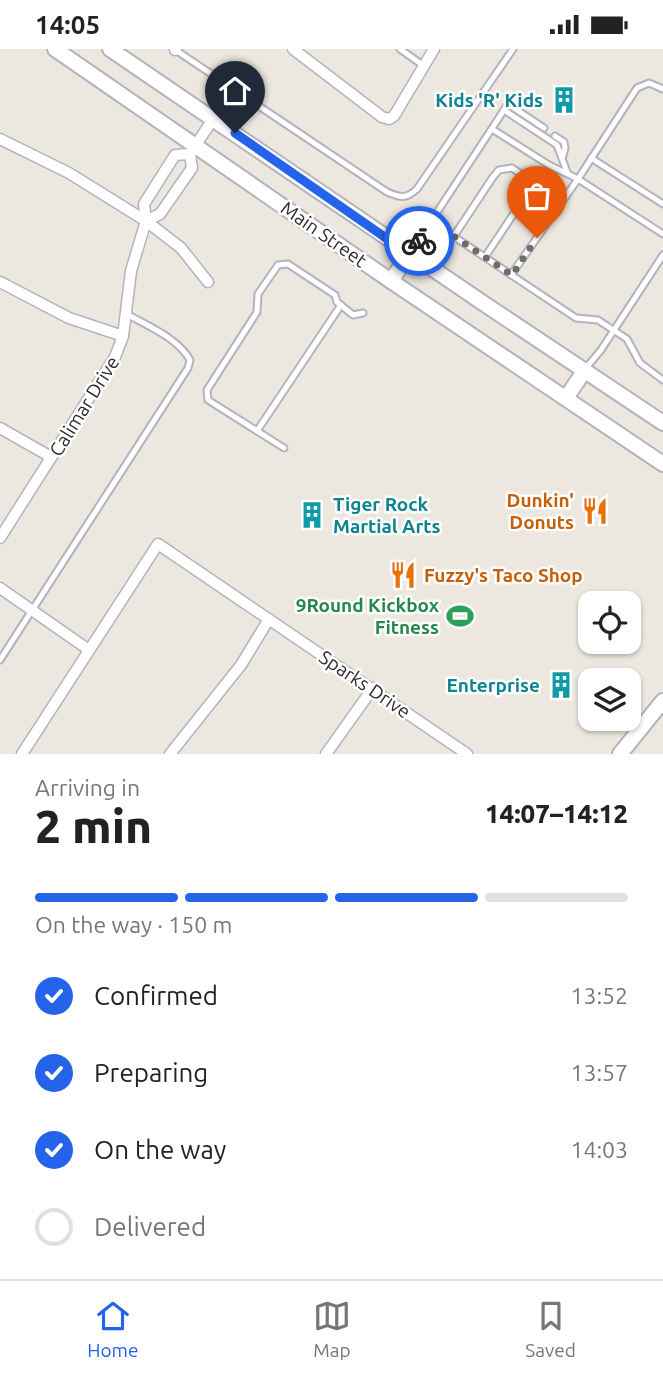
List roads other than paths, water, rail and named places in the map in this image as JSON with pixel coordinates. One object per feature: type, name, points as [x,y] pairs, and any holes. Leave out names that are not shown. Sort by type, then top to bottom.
[{"type":"main road","name":"Main Street","points":[[55,49],[193,150],[663,464]]},
{"type":"main road","name":"Main Street","points":[[110,49],[409,254],[663,423]]},
{"type":"main road","points":[[391,281],[409,254]]},
{"type":"main road","points":[[566,398],[584,370]]},
{"type":"main road","points":[[620,754],[660,710]]},
{"type":"street","points":[[293,49],[382,117],[389,119],[394,116],[434,49]]},
{"type":"street","name":"Calimar Drive","points":[[146,221],[160,214],[192,168],[193,150],[214,118]]},
{"type":"street","points":[[0,139],[69,173],[146,221],[181,249],[208,282]]},
{"type":"street","name":"Calimar Drive","points":[[0,537],[111,365],[122,336],[131,271],[146,221],[144,204],[175,155],[193,150]]},
{"type":"street","points":[[0,282],[69,318],[122,336]]},
{"type":"street","points":[[0,428],[51,457]]},
{"type":"street","name":"Sparks Drive","points":[[89,650],[158,544],[467,754]]},
{"type":"street","points":[[0,588],[89,650],[22,754]]},
{"type":"street","points":[[170,754],[241,665],[269,619]]},
{"type":"street","points":[[326,754],[373,688]]},
{"type":"lane","points":[[175,49],[387,192],[401,198],[408,197],[417,189],[513,49]]},
{"type":"lane","points":[[400,49],[424,66]]},
{"type":"lane","points":[[512,275],[637,88],[649,82],[663,89]]},
{"type":"lane","points":[[409,254],[508,104],[544,128]]},
{"type":"lane","points":[[504,110],[557,145],[567,172]]},
{"type":"lane","points":[[492,129],[549,166],[567,172],[663,235]]},
{"type":"lane","points":[[555,136],[564,142],[563,156]]},
{"type":"lane","points":[[591,158],[663,204]]},
{"type":"lane","points":[[454,236],[499,170],[512,169],[562,201]]},
{"type":"lane","points":[[485,257],[534,183]]},
{"type":"lane","points":[[432,222],[576,318],[598,320],[631,344],[640,363],[663,380]]},
{"type":"lane","points":[[584,370],[661,264],[663,255]]},
{"type":"lane","points":[[284,448],[208,400],[207,390],[257,312],[258,294],[278,265],[288,264],[335,295],[337,302],[353,315],[363,313]]},
{"type":"lane","points":[[257,431],[341,305]]},
{"type":"lane","points":[[0,660],[188,368],[190,360],[175,342],[125,313]]},
{"type":"place","name":"Kids 'R' Kids","points":[[564,100]]},
{"type":"place","name":"Dunkin' Donuts","points":[[595,511]]},
{"type":"place","name":"Tiger Rock Martial Arts","points":[[312,515]]},
{"type":"place","name":"Fuzzy's Taco Shop","points":[[403,575]]},
{"type":"place","name":"9Round Kickbox Fitness","points":[[460,616]]},
{"type":"place","name":"Enterprise","points":[[561,685]]}]
